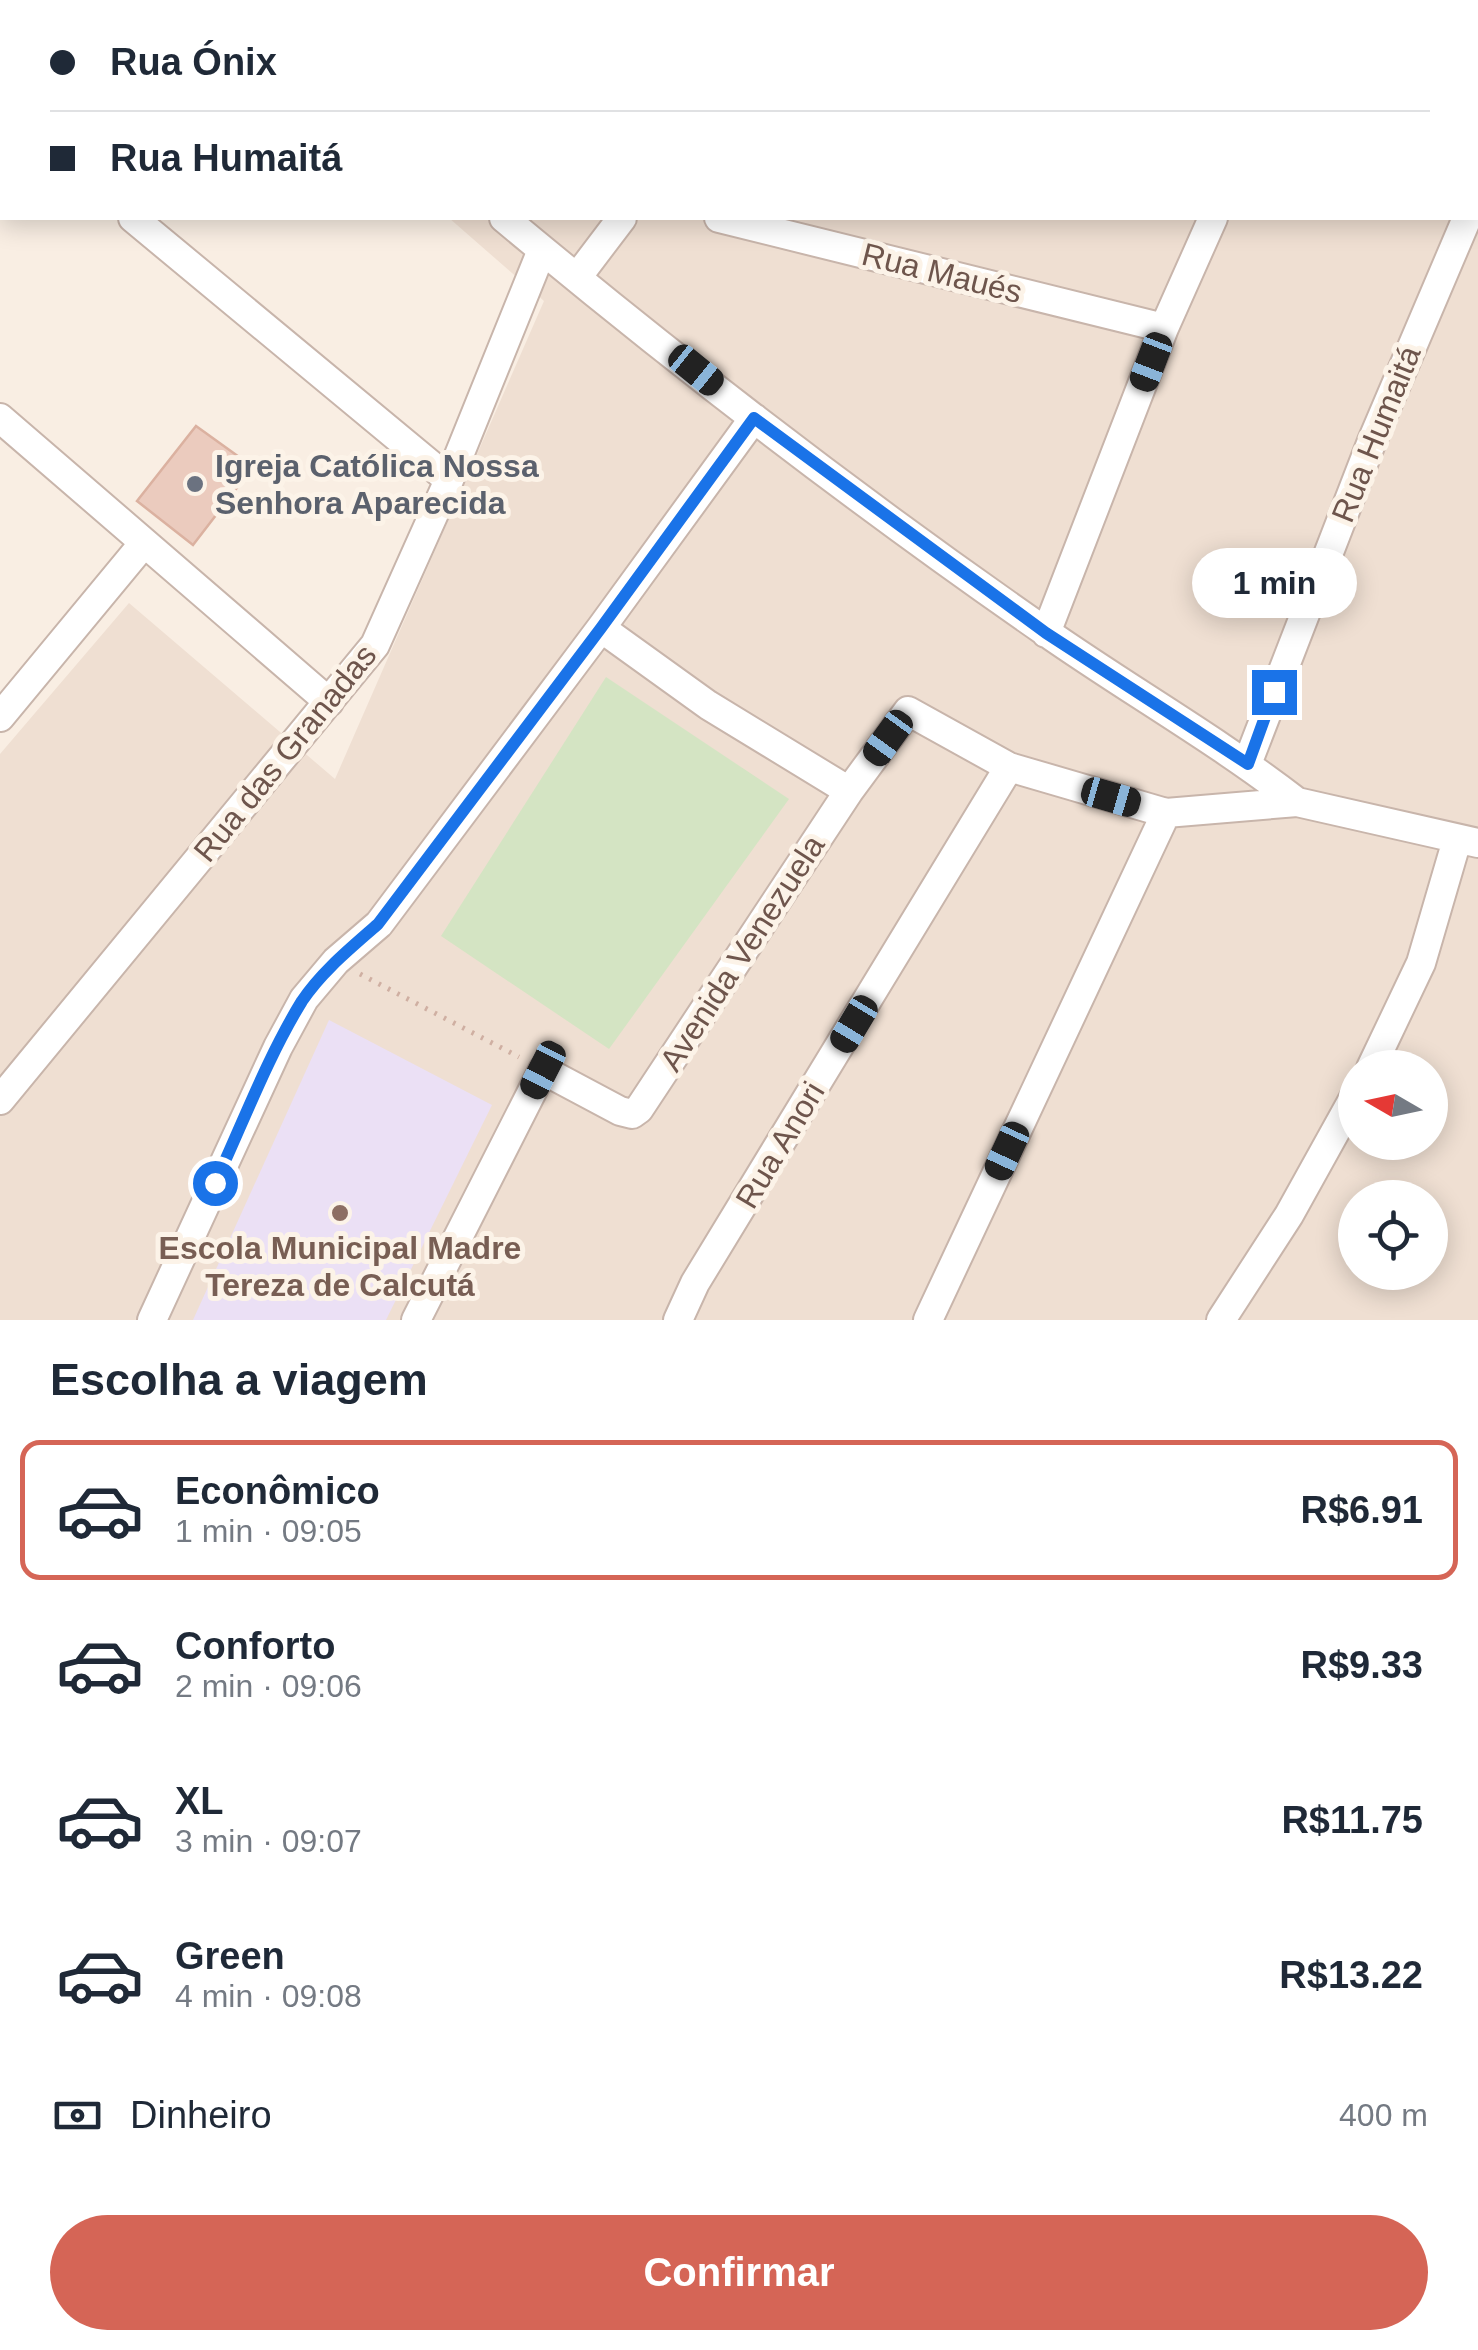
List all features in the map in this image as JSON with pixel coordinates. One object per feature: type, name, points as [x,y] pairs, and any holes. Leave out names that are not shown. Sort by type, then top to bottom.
[{"type":"street","points":[[135,220],[449,480]]},
{"type":"street","points":[[506,220],[754,418],[1046,633],[1248,764],[1296,802]]},
{"type":"street","points":[[578,276],[620,220]]},
{"type":"street","name":"Rua Maués","points":[[727,220],[1164,328]]},
{"type":"street","points":[[1046,633],[1164,328],[1211,220]]},
{"type":"street","name":"Rua Humaitá","points":[[1248,764],[1365,459],[1466,220]]},
{"type":"street","name":"Rua das Granadas","points":[[0,1100],[375,645],[449,480],[542,250]]},
{"type":"street","points":[[0,418],[330,702]]},
{"type":"street","points":[[152,1320],[278,1046],[304,999],[336,961],[378,924],[754,418]]},
{"type":"street","points":[[0,717],[144,543]]},
{"type":"street","points":[[601,628],[708,705],[849,792]]},
{"type":"street","name":"Avenida Venezuela","points":[[543,1070],[620,1111],[632,1114],[638,1109],[849,792],[908,711],[1009,767]]},
{"type":"street","points":[[1009,767],[1166,812],[1296,802],[1467,841],[1421,963],[1380,1050]]},
{"type":"street","name":"Rua Anori","points":[[678,1320],[695,1283],[1009,767]]},
{"type":"street","points":[[928,1320],[1166,812]]},
{"type":"street","points":[[416,1320],[543,1070]]},
{"type":"street","points":[[1221,1320],[1289,1215],[1338,1127]]},
{"type":"path","points":[[336,961],[543,1070]]},
{"type":"shaded area","points":[[451,220],[1478,220],[1478,1320],[0,1320],[0,754],[129,603],[335,779],[544,301]]},
{"type":"shaded area","name":"Escola Municipal Madre Tereza de Calcutá","points":[[329,1020],[492,1105],[386,1320],[193,1320]]},
{"type":"green space","points":[[606,677],[789,799],[609,1049],[441,936]]},
{"type":"building","name":"Igreja Católica Nossa Senhora Aparecida","points":[[196,426],[253,467],[193,545],[137,501]]},
{"type":"place","name":"Igreja Católica Nossa Senhora Aparecida","points":[[195,484]]},
{"type":"place","name":"Escola Municipal Madre Tereza de Calcutá","points":[[340,1213]]},
{"type":"route","points":[[215,1183],[304,999],[336,961],[378,924],[754,418],[1046,633],[1248,764],[1274,692]]}]
